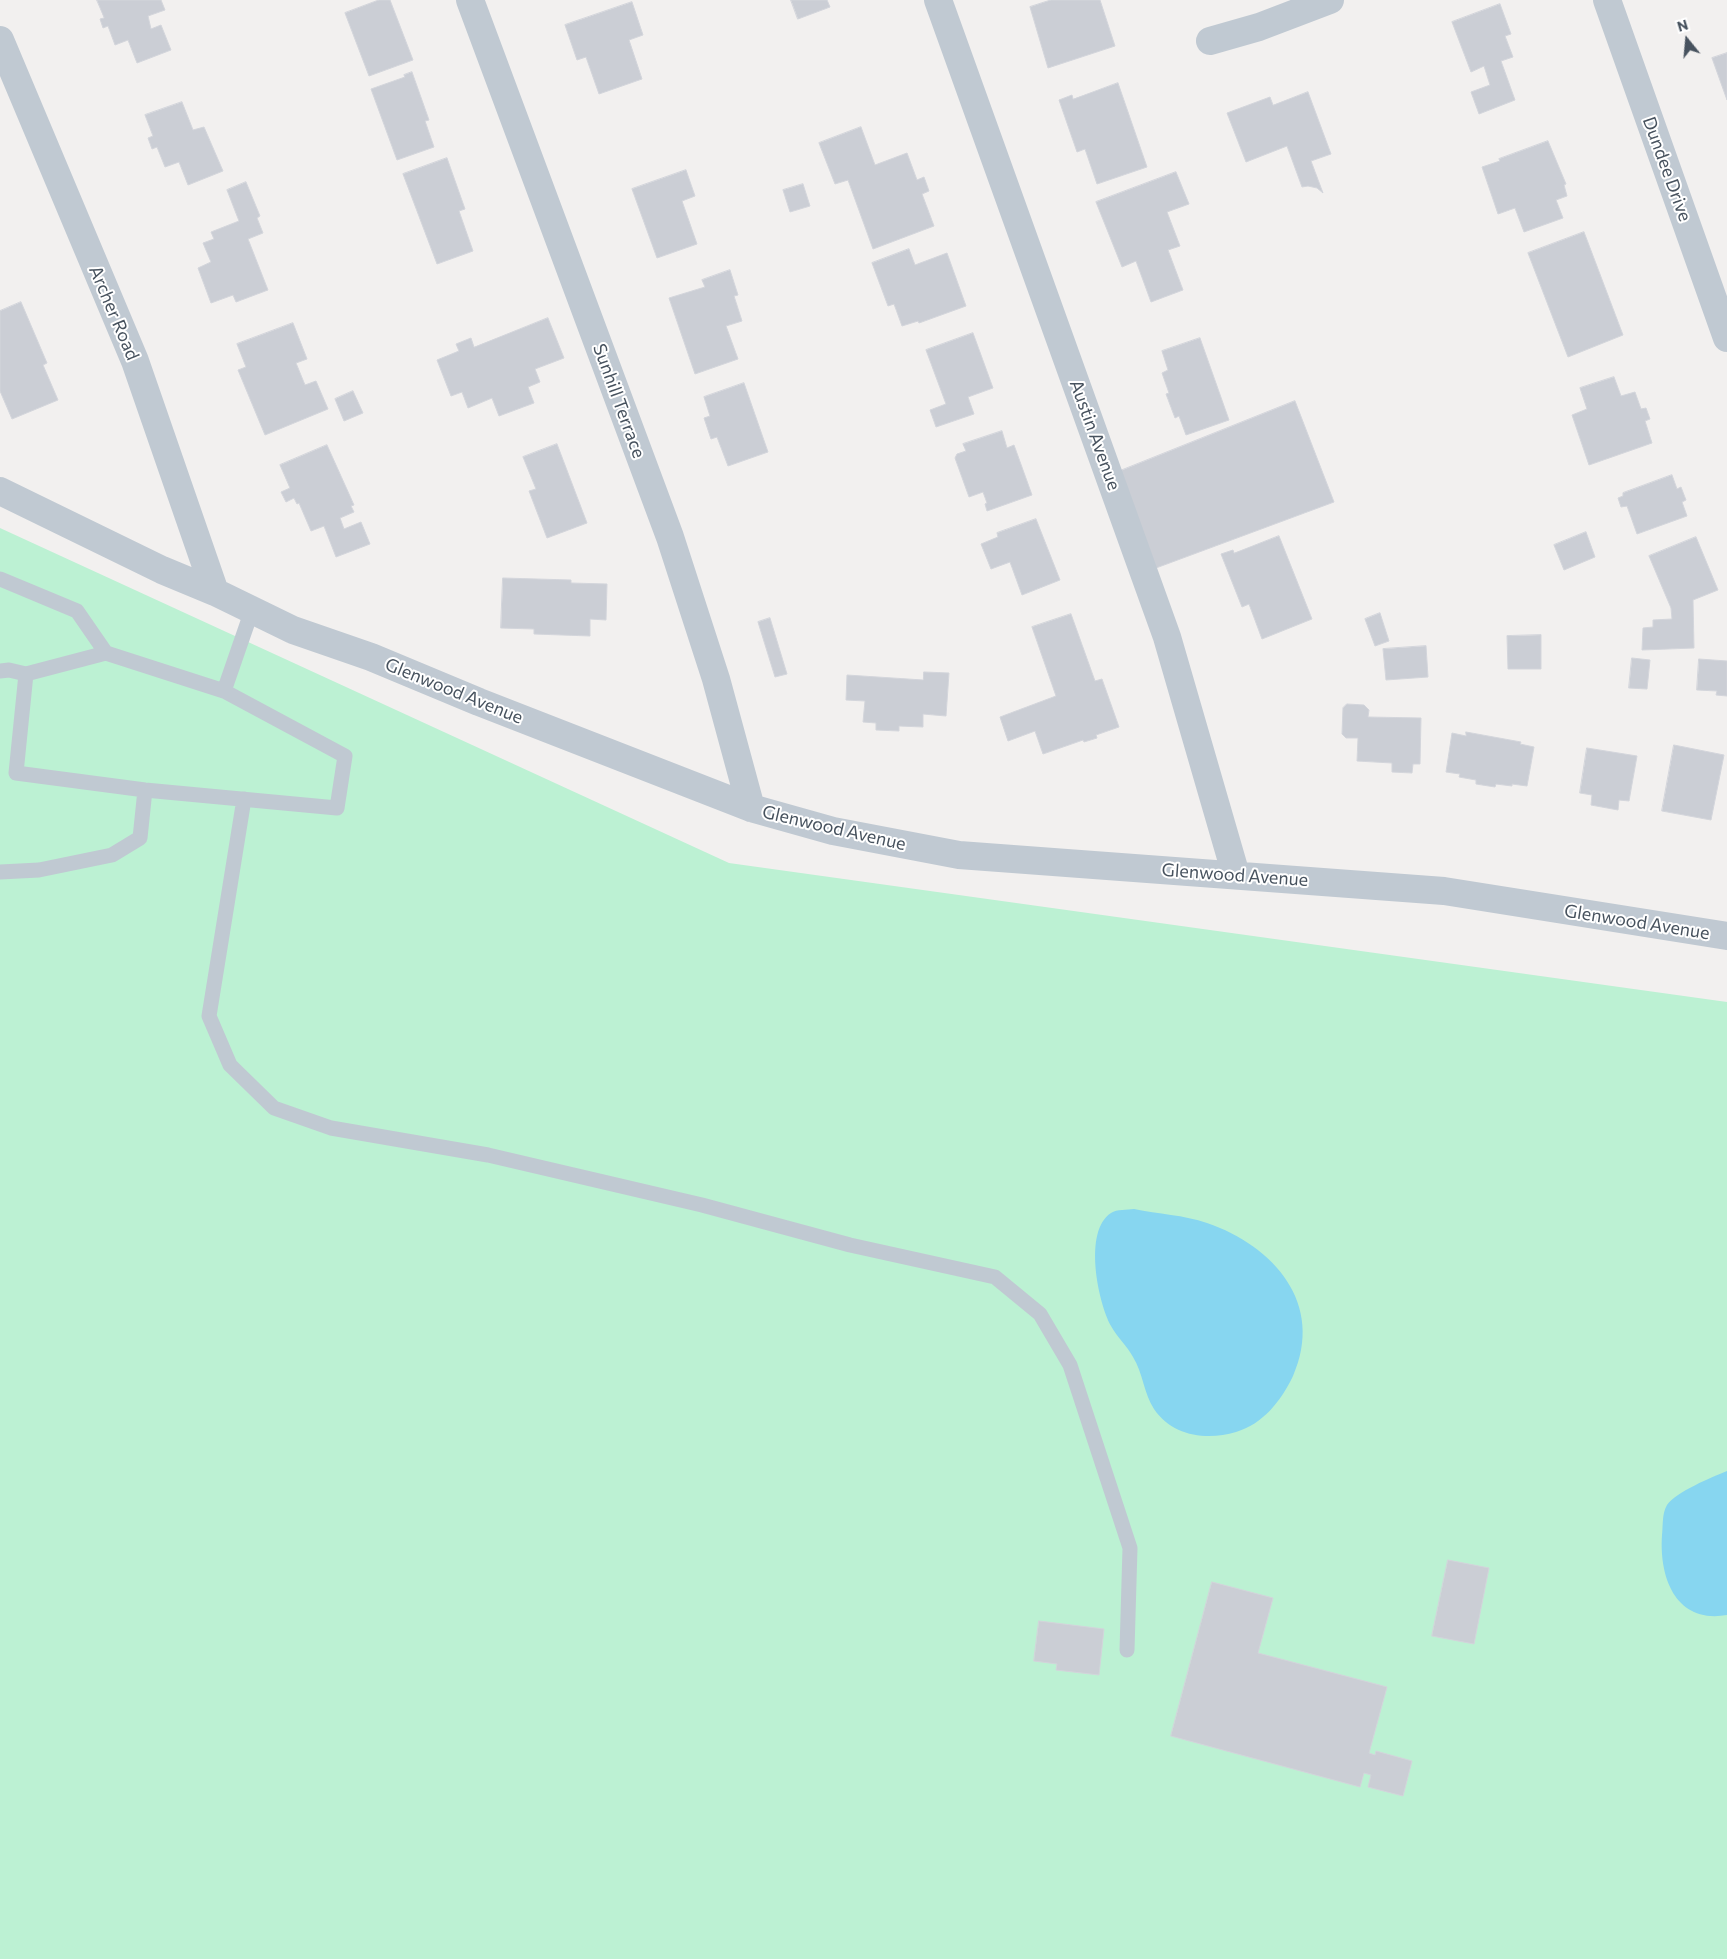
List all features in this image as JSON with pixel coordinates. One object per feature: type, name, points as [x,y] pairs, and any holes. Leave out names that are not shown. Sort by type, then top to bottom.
[{"type":"street","name":"Sunhill Terrace","points":[[470,0],[670,537],[716,679],[751,808]]},
{"type":"street","name":"Austin Avenue","points":[[938,0],[1167,637],[1236,875]]},
{"type":"street","points":[[1210,41],[1259,27],[1330,0]]},
{"type":"street","name":"Dundee Drive","points":[[1607,0],[1727,338]]},
{"type":"street","name":"Archer Road","points":[[0,40],[134,361],[215,592]]},
{"type":"street","name":"Glenwood Avenue","points":[[0,491],[162,570],[215,592],[293,630],[371,657],[478,702],[751,808],[833,831],[959,855],[1444,891],[1727,936]]},
{"type":"lane","points":[[0,579],[77,611],[106,654]]},
{"type":"lane","points":[[224,691],[252,610]]},
{"type":"lane","points":[[3,667],[26,674],[106,654],[224,691],[345,756],[338,808],[145,790],[16,773],[26,674]]},
{"type":"lane","points":[[0,872],[39,870],[112,855],[140,838],[145,790]]},
{"type":"lane","points":[[244,799],[209,1016],[230,1065],[274,1108],[331,1128],[488,1155],[702,1205],[850,1245],[995,1277],[1040,1314],[1070,1366],[1130,1548],[1127,1650]]},
{"type":"green space","points":[[0,528],[729,863],[1727,1002],[1727,1959],[0,1959]]},
{"type":"water","points":[[1134,1209],[1198,1220],[1231,1233],[1253,1246],[1272,1263],[1287,1281],[1298,1302],[1302,1325],[1301,1350],[1293,1376],[1277,1403],[1263,1417],[1246,1428],[1225,1435],[1202,1436],[1180,1431],[1170,1425],[1154,1409],[1131,1353],[1111,1326],[1106,1315],[1098,1284],[1095,1250],[1097,1235],[1102,1222],[1111,1213],[1119,1210]]},
{"type":"water","points":[[1727,1471],[1727,1615],[1709,1616],[1695,1612],[1683,1605],[1674,1595],[1664,1567],[1662,1551],[1663,1519],[1667,1505],[1678,1495],[1695,1485]]},
{"type":"building","points":[[97,0],[161,0],[165,10],[148,16],[151,29],[161,25],[171,50],[137,63],[128,40],[115,45],[108,26],[103,28],[100,19],[104,18]]},
{"type":"building","points":[[379,0],[390,0],[413,60],[369,76],[345,13]]},
{"type":"building","points":[[791,0],[827,0],[830,7],[798,19]]},
{"type":"building","points":[[1051,0],[1100,0],[1115,46],[1048,68],[1030,7]]},
{"type":"building","points":[[632,2],[643,35],[629,40],[642,79],[599,94],[586,57],[577,60],[565,25]]},
{"type":"building","points":[[1500,4],[1511,34],[1505,36],[1513,57],[1501,61],[1515,100],[1479,114],[1471,92],[1490,85],[1484,66],[1471,72],[1452,22]]},
{"type":"building","points":[[1727,53],[1727,100],[1712,58]]},
{"type":"building","points":[[412,72],[429,120],[425,121],[434,147],[397,160],[371,89],[405,77],[404,75]]},
{"type":"building","points":[[1118,83],[1147,167],[1097,184],[1085,149],[1077,152],[1059,100],[1072,95],[1073,99]]},
{"type":"building","points":[[1308,92],[1331,154],[1311,161],[1323,193],[1317,188],[1302,187],[1287,146],[1246,162],[1227,113],[1270,97],[1273,105]]},
{"type":"building","points":[[182,102],[193,130],[204,127],[223,171],[188,185],[179,162],[165,167],[157,147],[152,149],[148,138],[153,136],[145,115]]},
{"type":"building","points":[[861,127],[875,165],[907,153],[917,180],[924,177],[929,191],[922,194],[934,226],[873,249],[848,180],[835,184],[819,143]]},
{"type":"building","points":[[1548,141],[1566,184],[1564,185],[1567,196],[1556,200],[1563,218],[1524,232],[1515,208],[1498,214],[1482,167]]},
{"type":"building","points":[[447,158],[465,209],[459,211],[473,251],[437,264],[403,174]]},
{"type":"building","points":[[686,170],[695,196],[682,201],[697,244],[657,258],[632,189]]},
{"type":"building","points":[[1176,172],[1189,204],[1167,212],[1180,246],[1168,250],[1183,290],[1151,302],[1136,261],[1122,267],[1096,202]]},
{"type":"building","points":[[246,182],[260,216],[257,218],[263,233],[248,239],[268,290],[236,302],[233,295],[211,303],[198,268],[211,262],[203,243],[214,239],[211,232],[239,221],[227,190]]},
{"type":"building","points":[[803,184],[810,206],[790,212],[783,190]]},
{"type":"building","points":[[1584,232],[1623,335],[1568,357],[1528,253]]},
{"type":"building","points":[[909,249],[915,265],[947,253],[966,306],[919,323],[918,321],[902,326],[894,304],[888,306],[872,263]]},
{"type":"building","points":[[730,270],[738,295],[734,296],[742,321],[726,326],[738,359],[695,374],[669,298],[705,287],[702,280]]},
{"type":"building","points":[[21,302],[47,363],[43,365],[58,400],[12,419],[0,391],[0,311]]},
{"type":"building","points":[[548,318],[564,358],[535,369],[540,382],[528,387],[534,403],[499,416],[492,398],[468,408],[462,392],[451,396],[437,360],[459,351],[456,344],[471,338],[474,347]]},
{"type":"building","points":[[293,323],[307,359],[296,363],[305,385],[316,381],[328,409],[265,435],[238,370],[246,367],[237,344]]},
{"type":"building","points":[[973,333],[993,388],[968,397],[974,414],[936,427],[930,410],[946,404],[926,350]]},
{"type":"building","points":[[1200,338],[1229,420],[1186,435],[1179,416],[1175,418],[1166,394],[1169,393],[1162,373],[1168,370],[1162,351]]},
{"type":"building","points":[[1614,377],[1621,396],[1635,392],[1641,409],[1646,408],[1650,419],[1645,421],[1652,443],[1589,465],[1572,415],[1587,409],[1580,388]]},
{"type":"building","points":[[744,383],[768,452],[728,466],[717,437],[711,439],[704,418],[710,416],[704,397]]},
{"type":"building","points":[[353,391],[363,413],[344,421],[335,399]]},
{"type":"building","points":[[1295,401],[1334,502],[1156,568],[1120,471]]},
{"type":"building","points":[[1002,431],[1007,448],[1014,445],[1032,495],[987,511],[985,504],[987,503],[983,492],[969,497],[955,458],[957,454],[966,451],[963,444]]},
{"type":"building","points":[[557,444],[587,523],[547,538],[529,491],[536,489],[523,457]]},
{"type":"building","points":[[327,445],[354,505],[351,506],[354,512],[340,518],[344,529],[361,522],[370,544],[336,557],[324,526],[311,531],[299,503],[297,504],[294,498],[286,502],[281,492],[290,488],[280,465]]},
{"type":"building","points":[[1672,475],[1677,489],[1681,487],[1686,500],[1682,502],[1687,516],[1637,534],[1627,506],[1621,507],[1618,498],[1623,496],[1623,493]]},
{"type":"building","points":[[1036,519],[1060,580],[1022,595],[1010,562],[991,569],[981,544],[998,537],[997,533]]},
{"type":"building","points":[[1586,532],[1595,557],[1564,570],[1554,545]]},
{"type":"building","points":[[1279,536],[1312,619],[1262,639],[1249,604],[1242,607],[1221,554],[1233,550],[1234,553]]},
{"type":"building","points":[[1696,537],[1718,590],[1693,600],[1694,648],[1642,650],[1643,628],[1653,627],[1653,620],[1672,619],[1671,608],[1649,556]]},
{"type":"building","points":[[503,578],[571,580],[571,583],[607,584],[606,620],[590,619],[590,636],[534,634],[534,629],[501,628]]},
{"type":"building","points":[[1380,613],[1389,641],[1375,646],[1365,619]]},
{"type":"building","points":[[1071,614],[1095,681],[1102,679],[1119,727],[1096,735],[1097,738],[1084,742],[1083,740],[1043,754],[1035,731],[1008,741],[1000,717],[1056,696],[1032,627]]},
{"type":"building","points":[[770,618],[787,674],[775,677],[758,622]]},
{"type":"building","points":[[1541,635],[1541,669],[1508,669],[1507,636]]},
{"type":"building","points":[[1426,646],[1428,677],[1386,680],[1383,649]]},
{"type":"building","points":[[1632,658],[1650,660],[1647,689],[1629,688]]},
{"type":"building","points":[[1699,659],[1727,661],[1727,696],[1716,695],[1717,691],[1697,690]]},
{"type":"building","points":[[924,672],[949,673],[946,716],[923,714],[923,727],[899,726],[899,731],[876,730],[876,723],[863,722],[865,701],[846,700],[847,675],[923,680]]},
{"type":"building","points":[[1347,704],[1364,705],[1369,710],[1368,717],[1421,718],[1420,764],[1413,764],[1412,773],[1392,772],[1392,763],[1357,761],[1358,738],[1346,738],[1342,734],[1343,708]]},
{"type":"building","points":[[1466,732],[1521,742],[1520,744],[1534,747],[1527,786],[1496,784],[1495,787],[1476,784],[1476,780],[1459,777],[1460,774],[1446,772],[1452,733],[1466,736]]},
{"type":"building","points":[[1674,745],[1724,755],[1711,820],[1662,811]]},
{"type":"building","points":[[1587,748],[1637,756],[1629,801],[1619,800],[1618,810],[1591,805],[1592,795],[1580,793]]},
{"type":"building","points":[[1448,1560],[1489,1568],[1474,1644],[1432,1636]]},
{"type":"building","points":[[1212,1582],[1273,1598],[1258,1653],[1387,1687],[1369,1753],[1375,1755],[1376,1751],[1412,1761],[1403,1796],[1368,1787],[1371,1775],[1364,1773],[1360,1787],[1171,1736]]},
{"type":"building","points":[[1039,1621],[1104,1629],[1099,1675],[1056,1670],[1057,1664],[1034,1661]]}]
